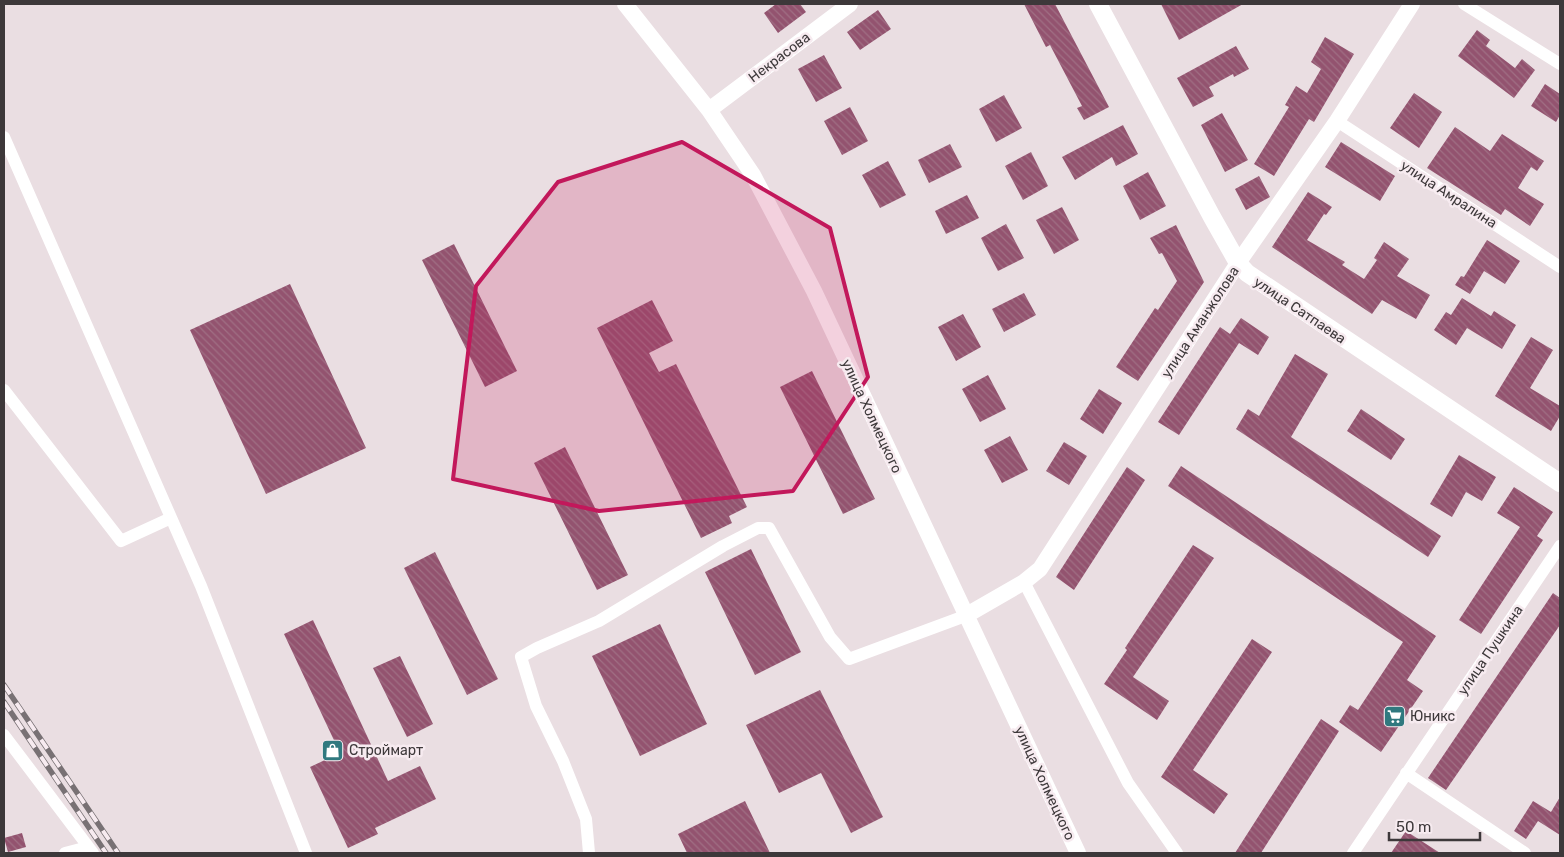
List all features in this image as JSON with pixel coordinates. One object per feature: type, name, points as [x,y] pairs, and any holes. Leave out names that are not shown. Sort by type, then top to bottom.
[{"type":"main road","name":"улица Сатпаева","points":[[1098,4],[1238,263],[1264,286],[1560,483]]},
{"type":"street","name":"улица Холмецкого","points":[[625,4],[709,110],[753,175],[814,290],[965,616],[1078,853]]},
{"type":"street","name":"Некрасова","points":[[709,110],[850,4]]},
{"type":"street","name":"улица Аманжолова","points":[[965,616],[1024,582],[1040,569],[1238,263],[1337,121],[1412,4]]},
{"type":"street","points":[[1464,4],[1560,64]]},
{"type":"street","name":"улица Амралина","points":[[1337,121],[1560,266]]},
{"type":"street","points":[[4,137],[201,586],[306,853]]},
{"type":"street","points":[[4,390],[121,541],[171,518]]},
{"type":"street","points":[[588,853],[586,818],[563,761],[536,706],[521,657],[537,648],[599,622],[723,546],[758,528],[769,528],[830,637],[850,659],[965,616]]},
{"type":"street","name":"улица Пушкина","points":[[1359,851],[1406,773],[1560,546]]},
{"type":"street","points":[[1024,582],[1128,783],[1177,853]]},
{"type":"street","points":[[4,735],[91,850]]},
{"type":"street","points":[[1406,773],[1526,853]]},
{"type":"street","points":[[65,853],[91,850]]},
{"type":"highlighted area","points":[[682,142],[830,228],[868,377],[793,491],[599,511],[453,479],[476,286],[558,182]]},
{"type":"building","points":[[776,4],[800,4],[806,12],[778,33],[764,13]]},
{"type":"building","points":[[1024,4],[1055,4],[1109,107],[1084,120],[1077,108],[1082,106],[1050,45],[1046,47]]},
{"type":"building","points":[[1161,4],[1243,4],[1179,40]]},
{"type":"building","points":[[878,10],[891,29],[860,50],[847,32]]},
{"type":"building","points":[[1477,30],[1490,40],[1486,46],[1515,68],[1522,59],[1535,70],[1514,98],[1458,56]]},
{"type":"building","points":[[1325,37],[1354,54],[1314,122],[1309,119],[1274,176],[1254,164],[1289,107],[1285,105],[1296,86],[1307,93],[1321,69],[1311,62]]},
{"type":"building","points":[[1236,46],[1249,69],[1234,77],[1233,74],[1209,87],[1214,96],[1193,107],[1177,78]]},
{"type":"building","points":[[824,55],[842,88],[816,102],[798,69]]},
{"type":"building","points":[[1545,84],[1560,94],[1560,115],[1556,122],[1531,106]]},
{"type":"building","points":[[1414,93],[1442,112],[1419,148],[1390,128]]},
{"type":"building","points":[[1004,95],[1022,128],[996,142],[979,109]]},
{"type":"building","points":[[850,107],[868,141],[842,155],[824,121]]},
{"type":"building","points":[[1222,113],[1248,160],[1225,172],[1201,125]]},
{"type":"building","points":[[1123,125],[1138,154],[1116,166],[1112,157],[1075,180],[1062,157]]},
{"type":"building","points":[[1455,127],[1490,151],[1502,134],[1544,161],[1537,171],[1531,167],[1518,188],[1544,204],[1530,226],[1505,209],[1501,215],[1427,168]]},
{"type":"building","points":[[1341,142],[1395,176],[1380,201],[1325,167]]},
{"type":"building","points":[[950,144],[962,167],[929,183],[918,160]]},
{"type":"building","points":[[1031,152],[1048,186],[1023,200],[1005,166]]},
{"type":"building","points":[[888,161],[906,195],[880,208],[862,175]]},
{"type":"building","points":[[1148,172],[1166,206],[1140,220],[1123,186]]},
{"type":"building","points":[[1259,176],[1270,197],[1246,210],[1235,189]]},
{"type":"building","points":[[1308,192],[1332,207],[1326,215],[1324,214],[1307,240],[1345,262],[1342,265],[1364,279],[1377,260],[1374,258],[1384,242],[1409,259],[1397,276],[1430,295],[1416,319],[1382,300],[1372,314],[1272,247]]},
{"type":"building","points":[[967,195],[979,218],[946,234],[935,211]]},
{"type":"building","points":[[1062,207],[1079,240],[1054,254],[1036,220]]},
{"type":"building","points":[[1006,224],[1024,258],[998,271],[981,238]]},
{"type":"building","points":[[1176,225],[1204,282],[1138,381],[1116,367],[1155,308],[1158,310],[1177,281],[1162,253],[1159,254],[1150,238]]},
{"type":"building","points":[[1487,240],[1520,261],[1505,284],[1484,271],[1470,294],[1455,285],[1461,276],[1464,277]]},
{"type":"building","points":[[454,244],[517,371],[485,387],[422,260]]},
{"type":"building","points":[[290,284],[366,448],[266,494],[190,330]]},
{"type":"building","points":[[1024,293],[1036,315],[1004,332],[992,309]]},
{"type":"building","points":[[1462,298],[1491,316],[1494,311],[1516,325],[1502,349],[1467,328],[1456,345],[1434,330],[1446,312],[1451,315]]},
{"type":"building","points":[[652,300],[673,341],[649,353],[659,372],[676,364],[747,507],[729,516],[732,523],[701,538],[597,328]]},
{"type":"building","points":[[963,314],[981,347],[956,361],[938,327]]},
{"type":"building","points":[[1241,318],[1269,337],[1258,355],[1239,343],[1179,435],[1158,422],[1220,327],[1230,334]]},
{"type":"building","points":[[1531,337],[1553,350],[1530,388],[1560,406],[1560,416],[1551,431],[1495,396]]},
{"type":"building","points":[[1295,354],[1328,374],[1291,437],[1441,536],[1428,557],[1236,429],[1248,409],[1259,416]]},
{"type":"building","points":[[812,371],[875,499],[843,514],[780,387]]},
{"type":"building","points":[[988,375],[1006,409],[980,422],[962,389]]},
{"type":"building","points":[[1099,389],[1122,403],[1103,434],[1080,419]]},
{"type":"building","points":[[1361,409],[1405,439],[1391,460],[1347,431]]},
{"type":"building","points":[[1010,436],[1028,470],[1002,483],[984,450]]},
{"type":"building","points":[[1064,442],[1087,456],[1069,485],[1046,471]]},
{"type":"building","points":[[565,447],[628,575],[597,590],[534,463]]},
{"type":"building","points":[[1459,455],[1496,477],[1482,501],[1466,492],[1452,517],[1430,504]]},
{"type":"building","points":[[1181,466],[1436,636],[1407,680],[1423,691],[1381,752],[1339,722],[1350,705],[1358,710],[1403,642],[1168,486]]},
{"type":"building","points":[[1127,467],[1145,480],[1074,590],[1056,577]]},
{"type":"building","points":[[1514,487],[1553,512],[1537,536],[1543,540],[1481,634],[1459,620],[1520,527],[1497,513]]},
{"type":"building","points":[[1193,545],[1214,558],[1133,677],[1169,701],[1157,720],[1104,684],[1127,650],[1125,648]]},
{"type":"building","points":[[751,549],[801,652],[755,675],[705,572]]},
{"type":"building","points":[[435,552],[498,679],[467,695],[404,568]]},
{"type":"building","points":[[1553,593],[1560,598],[1560,625],[1446,790],[1428,778]]},
{"type":"building","points":[[313,620],[388,781],[420,766],[436,799],[375,828],[378,834],[348,848],[310,767],[340,753],[284,634]]},
{"type":"building","points":[[660,624],[707,724],[640,756],[592,656]]},
{"type":"building","points":[[1252,639],[1272,652],[1193,770],[1228,794],[1214,814],[1161,777]]},
{"type":"building","points":[[400,656],[433,724],[407,737],[373,668]]},
{"type":"building","points":[[820,690],[883,817],[851,833],[821,773],[779,793],[746,725]]},
{"type":"building","points":[[1321,719],[1339,731],[1261,853],[1235,853]]},
{"type":"building","points":[[1560,797],[1560,835],[1538,821],[1526,839],[1514,831],[1533,801],[1551,812]]},
{"type":"building","points":[[745,801],[770,853],[687,853],[678,834]]},
{"type":"building","points":[[1406,831],[1440,853],[1391,853]]},
{"type":"building","points":[[22,833],[26,847],[8,852],[4,838]]},
{"type":"railway","points":[[4,685],[118,853]]},
{"type":"railway","points":[[4,702],[106,853]]},
{"type":"place","name":"Юникс","points":[[1394,716]]},
{"type":"place","name":"Строймарт","points":[[333,750]]}]
